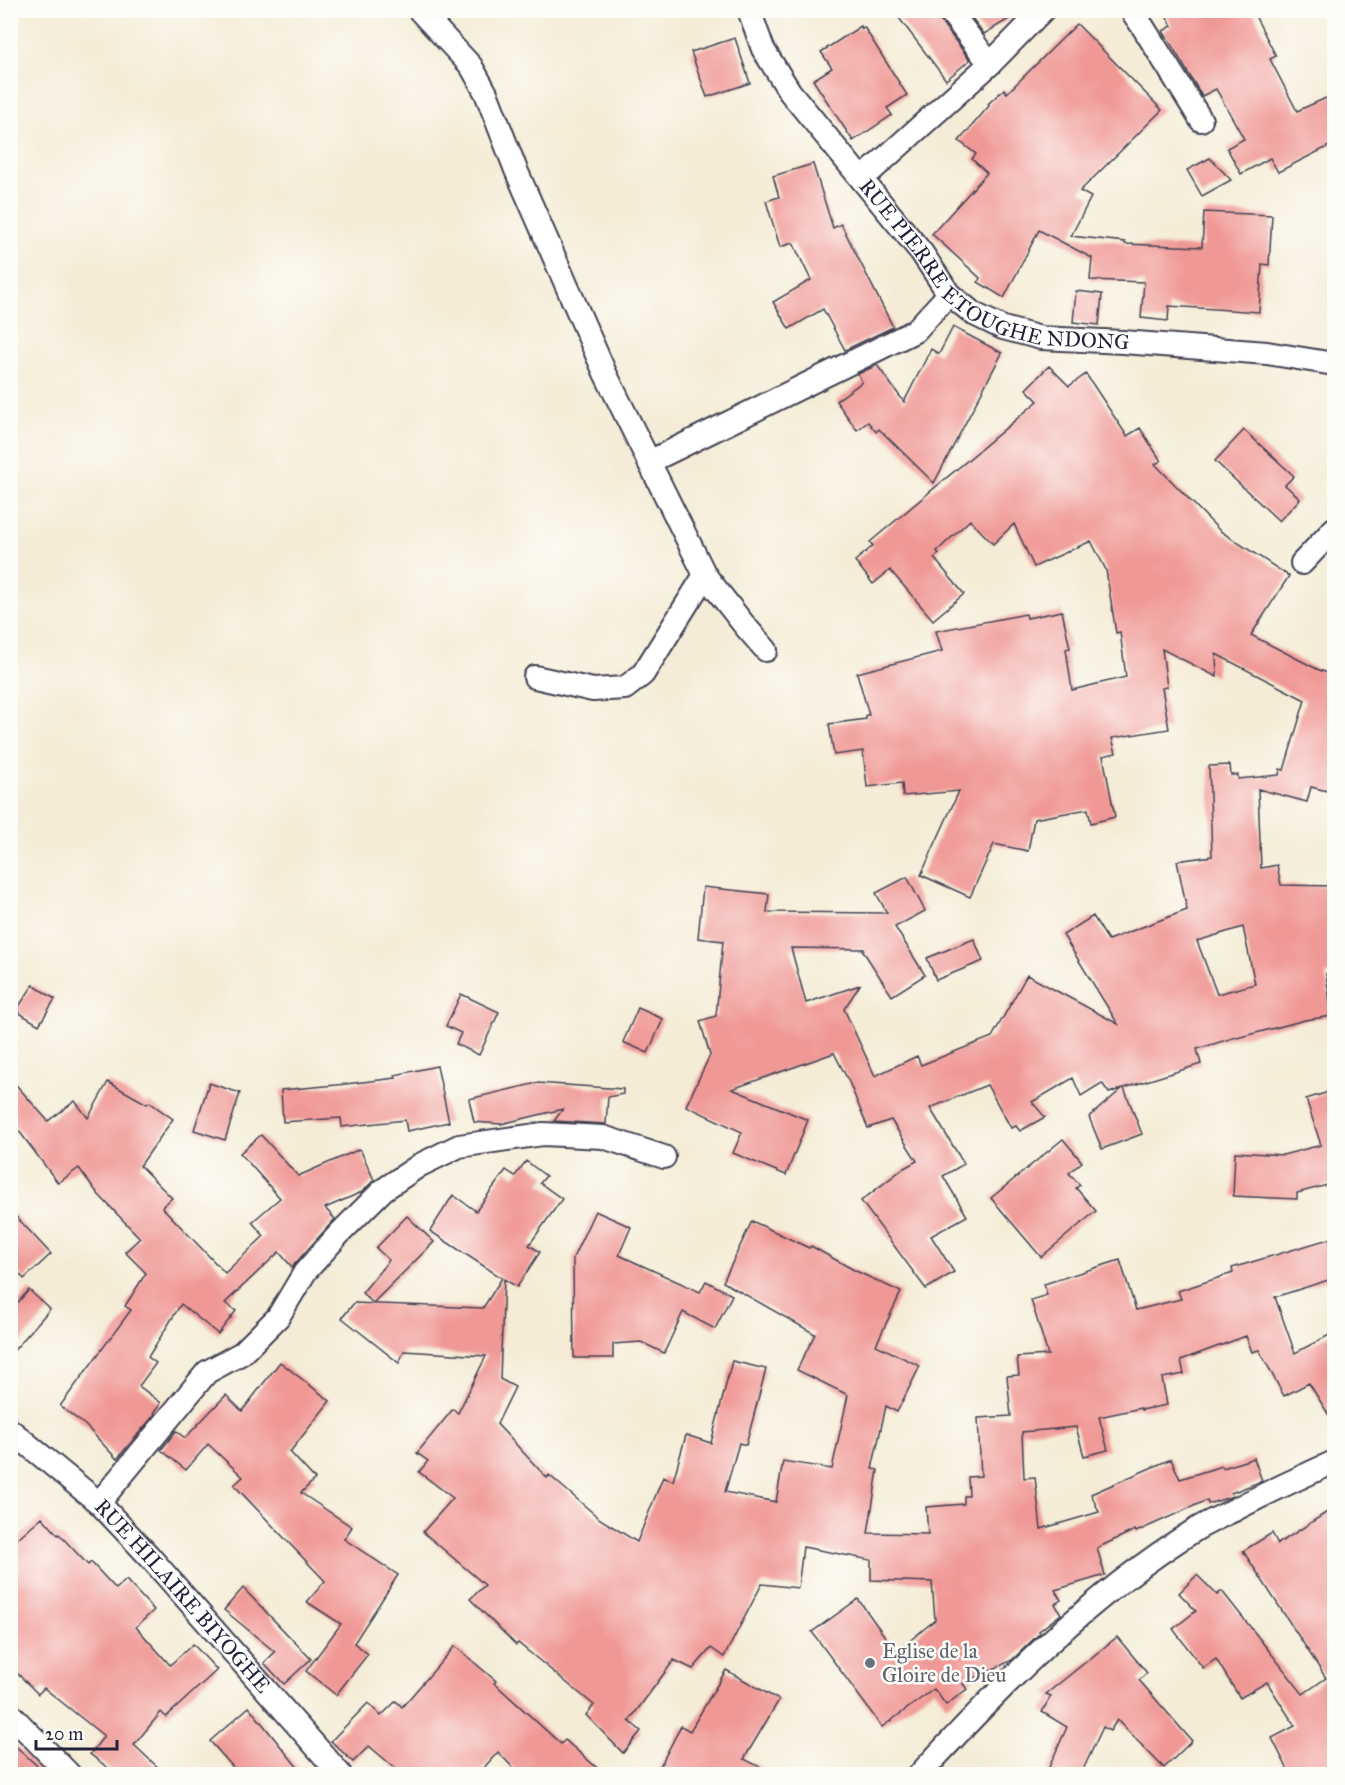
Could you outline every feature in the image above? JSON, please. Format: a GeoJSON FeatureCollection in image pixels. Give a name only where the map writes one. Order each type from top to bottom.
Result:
{"type":"FeatureCollection","features":[{"type":"Feature","properties":{"kind":"street"},"geometry":{"type":"LineString","coordinates":[[419,10],[471,66],[486,93],[516,170],[605,373],[705,575],[766,650]]}},
{"type":"Feature","properties":{"kind":"street","name":"RUE PIERRE ETOUGHE NDONG"},"geometry":{"type":"LineString","coordinates":[[749,10],[764,49],[790,92],[922,253],[950,294],[974,314],[1003,328],[1041,338],[1267,353],[1332,367]]}},
{"type":"Feature","properties":{"kind":"street"},"geometry":{"type":"LineString","coordinates":[[949,10],[990,64]]}},
{"type":"Feature","properties":{"kind":"street"},"geometry":{"type":"LineString","coordinates":[[862,179],[990,64],[1043,10]]}},
{"type":"Feature","properties":{"kind":"street"},"geometry":{"type":"LineString","coordinates":[[1131,10],[1201,120]]}},
{"type":"Feature","properties":{"kind":"street"},"geometry":{"type":"LineString","coordinates":[[649,462],[915,331],[950,294]]}},
{"type":"Feature","properties":{"kind":"street"},"geometry":{"type":"LineString","coordinates":[[1302,563],[1335,529]]}},
{"type":"Feature","properties":{"kind":"street"},"geometry":{"type":"LineString","coordinates":[[535,676],[593,690],[625,688],[642,674],[705,575]]}},
{"type":"Feature","properties":{"kind":"street"},"geometry":{"type":"LineString","coordinates":[[99,1503],[207,1372],[242,1353],[278,1317],[305,1272],[339,1234],[383,1190],[420,1165],[459,1146],[543,1134],[603,1137],[664,1157]]}},
{"type":"Feature","properties":{"kind":"street","name":"RUE HILAIRE BIYOGHE"},"geometry":{"type":"LineString","coordinates":[[10,1430],[99,1503],[149,1556],[340,1774]]}},
{"type":"Feature","properties":{"kind":"street"},"geometry":{"type":"LineString","coordinates":[[920,1774],[965,1725],[1052,1640],[1149,1560],[1197,1528],[1291,1481],[1335,1462]]}},
{"type":"Feature","properties":{"kind":"street"},"geometry":{"type":"LineString","coordinates":[[10,1714],[69,1774]]}},
{"type":"Feature","properties":{"kind":"building"},"geometry":{"type":"Polygon","coordinates":[[[893,10],[936,10],[938,18],[970,60],[946,80],[893,10]]]}},
{"type":"Feature","properties":{"kind":"building"},"geometry":{"type":"Polygon","coordinates":[[[966,10],[1024,10],[984,34],[966,10]]]}},
{"type":"Feature","properties":{"kind":"building"},"geometry":{"type":"Polygon","coordinates":[[[1163,10],[1252,10],[1276,56],[1270,59],[1297,111],[1335,94],[1335,143],[1278,172],[1270,158],[1241,174],[1227,148],[1244,139],[1216,89],[1202,96],[1163,31],[1172,26],[1163,10]]]}},
{"type":"Feature","properties":{"kind":"building"},"geometry":{"type":"Polygon","coordinates":[[[1077,24],[1162,110],[1080,191],[1091,197],[1071,236],[1125,242],[1125,244],[1202,247],[1204,212],[1272,215],[1269,265],[1262,264],[1259,312],[1169,306],[1168,321],[1141,318],[1144,282],[1090,280],[1092,258],[1039,230],[1004,298],[978,282],[980,278],[932,234],[987,173],[972,159],[976,154],[959,141],[989,106],[988,104],[1004,89],[1007,93],[1077,24]]]}},
{"type":"Feature","properties":{"kind":"building"},"geometry":{"type":"Polygon","coordinates":[[[861,26],[862,29],[864,27],[907,95],[887,108],[892,115],[853,141],[813,80],[832,68],[821,52],[861,26]]]}},
{"type":"Feature","properties":{"kind":"building"},"geometry":{"type":"Polygon","coordinates":[[[735,38],[750,83],[707,97],[691,52],[735,38]]]}},
{"type":"Feature","properties":{"kind":"building"},"geometry":{"type":"Polygon","coordinates":[[[1210,158],[1231,180],[1202,196],[1187,170],[1210,158]]]}},
{"type":"Feature","properties":{"kind":"building"},"geometry":{"type":"Polygon","coordinates":[[[813,164],[833,228],[841,224],[893,327],[845,350],[823,309],[789,329],[773,302],[811,280],[793,243],[780,247],[766,201],[779,197],[773,176],[813,164]]]}},
{"type":"Feature","properties":{"kind":"building"},"geometry":{"type":"Polygon","coordinates":[[[1076,291],[1102,294],[1099,325],[1073,322],[1076,291]]]}},
{"type":"Feature","properties":{"kind":"building"},"geometry":{"type":"Polygon","coordinates":[[[953,327],[1002,353],[934,483],[879,429],[876,432],[868,422],[857,430],[836,401],[862,382],[858,374],[877,365],[904,402],[931,349],[939,354],[953,327]]]}},
{"type":"Feature","properties":{"kind":"building"},"geometry":{"type":"Polygon","coordinates":[[[1049,366],[1069,386],[1086,374],[1127,436],[1140,428],[1161,461],[1155,464],[1220,531],[1289,576],[1251,635],[1335,676],[1335,697],[1327,717],[1335,719],[1335,793],[1311,787],[1307,802],[1258,789],[1261,868],[1277,865],[1281,885],[1335,886],[1335,974],[1326,974],[1332,1016],[1305,1020],[1197,1049],[1201,1064],[1124,1088],[1142,1134],[1102,1149],[1089,1117],[1123,1088],[1109,1093],[1102,1083],[1081,1096],[1073,1078],[1032,1102],[1045,1117],[1020,1131],[1016,1126],[1011,1128],[987,1085],[930,1108],[964,1164],[943,1176],[967,1216],[931,1236],[954,1272],[926,1289],[861,1201],[904,1168],[917,1161],[891,1120],[868,1128],[834,1053],[732,1089],[808,1120],[786,1175],[733,1153],[742,1132],[686,1106],[710,1055],[700,1021],[716,1016],[723,941],[698,938],[703,887],[769,894],[767,912],[887,913],[876,893],[907,877],[925,911],[895,927],[925,975],[892,996],[863,951],[864,949],[791,948],[806,1003],[860,985],[844,1009],[875,1076],[917,1056],[921,1065],[992,1037],[1027,975],[1118,1024],[1063,935],[1093,916],[1108,940],[1187,910],[1177,861],[1212,856],[1209,766],[1230,765],[1231,775],[1238,775],[1238,779],[1279,775],[1280,769],[1284,770],[1305,700],[1216,654],[1217,677],[1162,649],[1167,687],[1162,688],[1169,729],[1112,738],[1116,753],[1103,756],[1115,817],[1091,823],[1088,809],[1034,819],[1028,851],[994,844],[970,897],[921,875],[959,791],[903,796],[902,783],[867,787],[863,751],[834,755],[829,724],[866,719],[866,715],[869,715],[857,673],[942,651],[936,631],[1026,614],[1027,618],[1062,611],[1070,648],[1066,649],[1072,690],[1126,677],[1120,632],[1116,633],[1106,570],[1091,541],[1034,567],[1014,524],[993,544],[970,520],[937,551],[939,554],[934,558],[964,594],[933,620],[890,570],[873,584],[855,561],[873,546],[870,542],[1038,401],[1026,389],[1049,366]],[[1243,927],[1197,941],[1217,994],[1255,984],[1243,927]]]}},
{"type":"Feature","properties":{"kind":"building"},"geometry":{"type":"Polygon","coordinates":[[[1244,430],[1294,476],[1285,485],[1300,499],[1279,521],[1215,461],[1244,430]]]}},
{"type":"Feature","properties":{"kind":"building"},"geometry":{"type":"Polygon","coordinates":[[[974,939],[983,961],[936,980],[927,958],[974,939]]]}},
{"type":"Feature","properties":{"kind":"building"},"geometry":{"type":"Polygon","coordinates":[[[33,985],[55,999],[39,1025],[16,1011],[33,985]]]}},
{"type":"Feature","properties":{"kind":"building"},"geometry":{"type":"Polygon","coordinates":[[[461,994],[499,1012],[479,1055],[456,1044],[461,1033],[446,1026],[461,994]]]}},
{"type":"Feature","properties":{"kind":"building"},"geometry":{"type":"Polygon","coordinates":[[[638,1008],[663,1019],[648,1053],[623,1042],[638,1008]]]}},
{"type":"Feature","properties":{"kind":"building"},"geometry":{"type":"Polygon","coordinates":[[[437,1066],[449,1122],[407,1131],[405,1120],[342,1127],[341,1118],[283,1122],[281,1090],[396,1078],[395,1075],[437,1066]]]}},
{"type":"Feature","properties":{"kind":"building"},"geometry":{"type":"Polygon","coordinates":[[[10,1078],[48,1121],[75,1101],[88,1118],[108,1082],[147,1104],[149,1102],[173,1119],[140,1166],[172,1198],[162,1207],[225,1273],[264,1236],[252,1222],[280,1198],[240,1153],[261,1135],[298,1176],[360,1149],[374,1180],[362,1192],[325,1208],[335,1219],[292,1267],[279,1252],[225,1303],[236,1311],[218,1334],[181,1304],[148,1357],[156,1363],[139,1386],[161,1403],[155,1414],[117,1459],[85,1425],[60,1406],[131,1310],[125,1306],[146,1273],[125,1252],[140,1238],[98,1194],[79,1168],[58,1183],[10,1119],[10,1078]]]}},
{"type":"Feature","properties":{"kind":"building"},"geometry":{"type":"Polygon","coordinates":[[[209,1083],[240,1093],[225,1140],[194,1130],[209,1083]]]}},
{"type":"Feature","properties":{"kind":"building"},"geometry":{"type":"Polygon","coordinates":[[[537,1083],[623,1089],[623,1094],[608,1097],[606,1124],[554,1121],[563,1109],[501,1124],[474,1122],[469,1099],[537,1083]]]}},
{"type":"Feature","properties":{"kind":"building"},"geometry":{"type":"Polygon","coordinates":[[[1335,1090],[1335,1183],[1297,1193],[1297,1199],[1233,1196],[1235,1152],[1283,1155],[1321,1145],[1306,1099],[1335,1090]]]}},
{"type":"Feature","properties":{"kind":"building"},"geometry":{"type":"Polygon","coordinates":[[[1063,1139],[1082,1162],[1069,1173],[1080,1185],[1076,1188],[1096,1211],[1041,1257],[991,1198],[1063,1139]]]}},
{"type":"Feature","properties":{"kind":"building"},"geometry":{"type":"Polygon","coordinates":[[[526,1161],[546,1176],[540,1183],[562,1199],[529,1245],[540,1252],[517,1287],[504,1279],[500,1379],[515,1387],[497,1424],[547,1478],[549,1475],[600,1519],[637,1542],[663,1477],[673,1481],[686,1435],[711,1443],[732,1361],[766,1369],[746,1445],[739,1443],[725,1492],[776,1502],[783,1461],[832,1469],[848,1395],[797,1370],[815,1334],[723,1282],[752,1221],[809,1248],[811,1246],[854,1270],[901,1292],[876,1345],[920,1366],[897,1412],[886,1406],[872,1469],[878,1470],[868,1533],[928,1534],[926,1507],[964,1504],[964,1496],[969,1496],[968,1477],[981,1476],[978,1418],[1011,1416],[1007,1376],[1019,1375],[1017,1357],[1048,1355],[1031,1300],[1047,1295],[1044,1284],[1120,1260],[1136,1310],[1181,1299],[1178,1291],[1233,1273],[1232,1268],[1335,1237],[1335,1278],[1275,1297],[1295,1353],[1335,1332],[1335,1425],[1309,1383],[1284,1396],[1259,1350],[1252,1352],[1246,1336],[1181,1360],[1184,1374],[1162,1378],[1167,1405],[1099,1417],[1108,1450],[1084,1456],[1076,1427],[1022,1432],[1024,1478],[1035,1477],[1041,1529],[1099,1512],[1091,1494],[1171,1459],[1180,1479],[1254,1458],[1262,1481],[1231,1493],[1230,1497],[1208,1504],[1207,1500],[1097,1548],[1105,1575],[1055,1590],[1061,1600],[1055,1604],[1061,1614],[1039,1631],[1040,1633],[1012,1660],[963,1684],[967,1689],[946,1705],[934,1689],[882,1727],[812,1632],[858,1599],[896,1652],[935,1620],[932,1582],[871,1580],[871,1560],[803,1547],[798,1588],[762,1584],[724,1657],[711,1648],[693,1669],[674,1660],[629,1721],[641,1731],[623,1753],[586,1715],[594,1705],[518,1643],[516,1645],[470,1599],[485,1585],[423,1532],[453,1498],[419,1472],[428,1461],[417,1453],[453,1409],[458,1413],[486,1356],[404,1351],[399,1363],[342,1318],[354,1303],[483,1308],[502,1278],[430,1231],[453,1195],[476,1211],[506,1170],[515,1176],[526,1161]]]}},
{"type":"Feature","properties":{"kind":"building"},"geometry":{"type":"Polygon","coordinates":[[[10,1210],[51,1254],[24,1279],[10,1264],[10,1210]]]}},
{"type":"Feature","properties":{"kind":"building"},"geometry":{"type":"Polygon","coordinates":[[[595,1211],[631,1227],[619,1255],[700,1292],[706,1281],[732,1295],[715,1329],[683,1312],[664,1353],[641,1342],[613,1344],[613,1358],[574,1358],[573,1258],[595,1211]]]}},
{"type":"Feature","properties":{"kind":"building"},"geometry":{"type":"Polygon","coordinates":[[[407,1216],[434,1242],[373,1303],[362,1293],[389,1260],[376,1248],[407,1216]]]}},
{"type":"Feature","properties":{"kind":"building"},"geometry":{"type":"Polygon","coordinates":[[[29,1290],[50,1309],[10,1355],[10,1311],[29,1290]]]}},
{"type":"Feature","properties":{"kind":"building"},"geometry":{"type":"Polygon","coordinates":[[[280,1362],[330,1401],[290,1452],[315,1479],[301,1493],[352,1527],[344,1539],[398,1575],[354,1643],[368,1654],[336,1695],[306,1671],[341,1624],[307,1602],[325,1581],[234,1485],[243,1477],[208,1444],[186,1470],[161,1450],[176,1431],[185,1438],[226,1395],[242,1411],[280,1362]]]}},
{"type":"Feature","properties":{"kind":"building"},"geometry":{"type":"Polygon","coordinates":[[[1335,1507],[1335,1774],[1290,1774],[1272,1738],[1295,1726],[1267,1682],[1240,1698],[1216,1659],[1203,1668],[1173,1629],[1196,1611],[1179,1593],[1197,1575],[1217,1595],[1222,1591],[1303,1694],[1326,1678],[1243,1551],[1272,1533],[1278,1544],[1335,1507]]]}},
{"type":"Feature","properties":{"kind":"building"},"geometry":{"type":"Polygon","coordinates":[[[42,1517],[88,1565],[91,1562],[116,1589],[126,1580],[154,1610],[136,1627],[170,1665],[193,1644],[217,1670],[166,1717],[161,1712],[134,1745],[165,1774],[116,1774],[90,1754],[104,1736],[44,1688],[38,1694],[10,1666],[10,1545],[42,1517]]]}},
{"type":"Feature","properties":{"kind":"building"},"geometry":{"type":"Polygon","coordinates":[[[243,1588],[311,1659],[284,1684],[264,1663],[275,1652],[224,1610],[243,1588]]]}},
{"type":"Feature","properties":{"kind":"building"},"geometry":{"type":"Polygon","coordinates":[[[1117,1637],[1147,1673],[1139,1680],[1192,1741],[1164,1768],[1117,1720],[1110,1731],[1103,1727],[1081,1774],[1046,1774],[1067,1727],[1042,1712],[1051,1696],[1046,1694],[1117,1637]]]}},
{"type":"Feature","properties":{"kind":"building"},"geometry":{"type":"Polygon","coordinates":[[[455,1646],[496,1681],[494,1683],[561,1744],[565,1740],[604,1774],[519,1774],[498,1752],[478,1774],[402,1774],[369,1746],[353,1762],[331,1741],[368,1703],[381,1716],[396,1701],[402,1707],[455,1646]]]}},
{"type":"Feature","properties":{"kind":"building"},"geometry":{"type":"Polygon","coordinates":[[[726,1670],[779,1700],[744,1759],[774,1774],[656,1774],[681,1726],[690,1731],[726,1670]]]}},
{"type":"Feature","properties":{"kind":"building"},"geometry":{"type":"Polygon","coordinates":[[[249,1707],[303,1774],[239,1774],[210,1741],[249,1707]]]}},
{"type":"Feature","properties":{"kind":"building"},"geometry":{"type":"Polygon","coordinates":[[[10,1741],[46,1774],[10,1774],[10,1741]]]}},
{"type":"Feature","properties":{"kind":"place","name":"Eglise de la Gloire de Dieu"},"geometry":{"type":"Point","coordinates":[870,1663]}}]}
